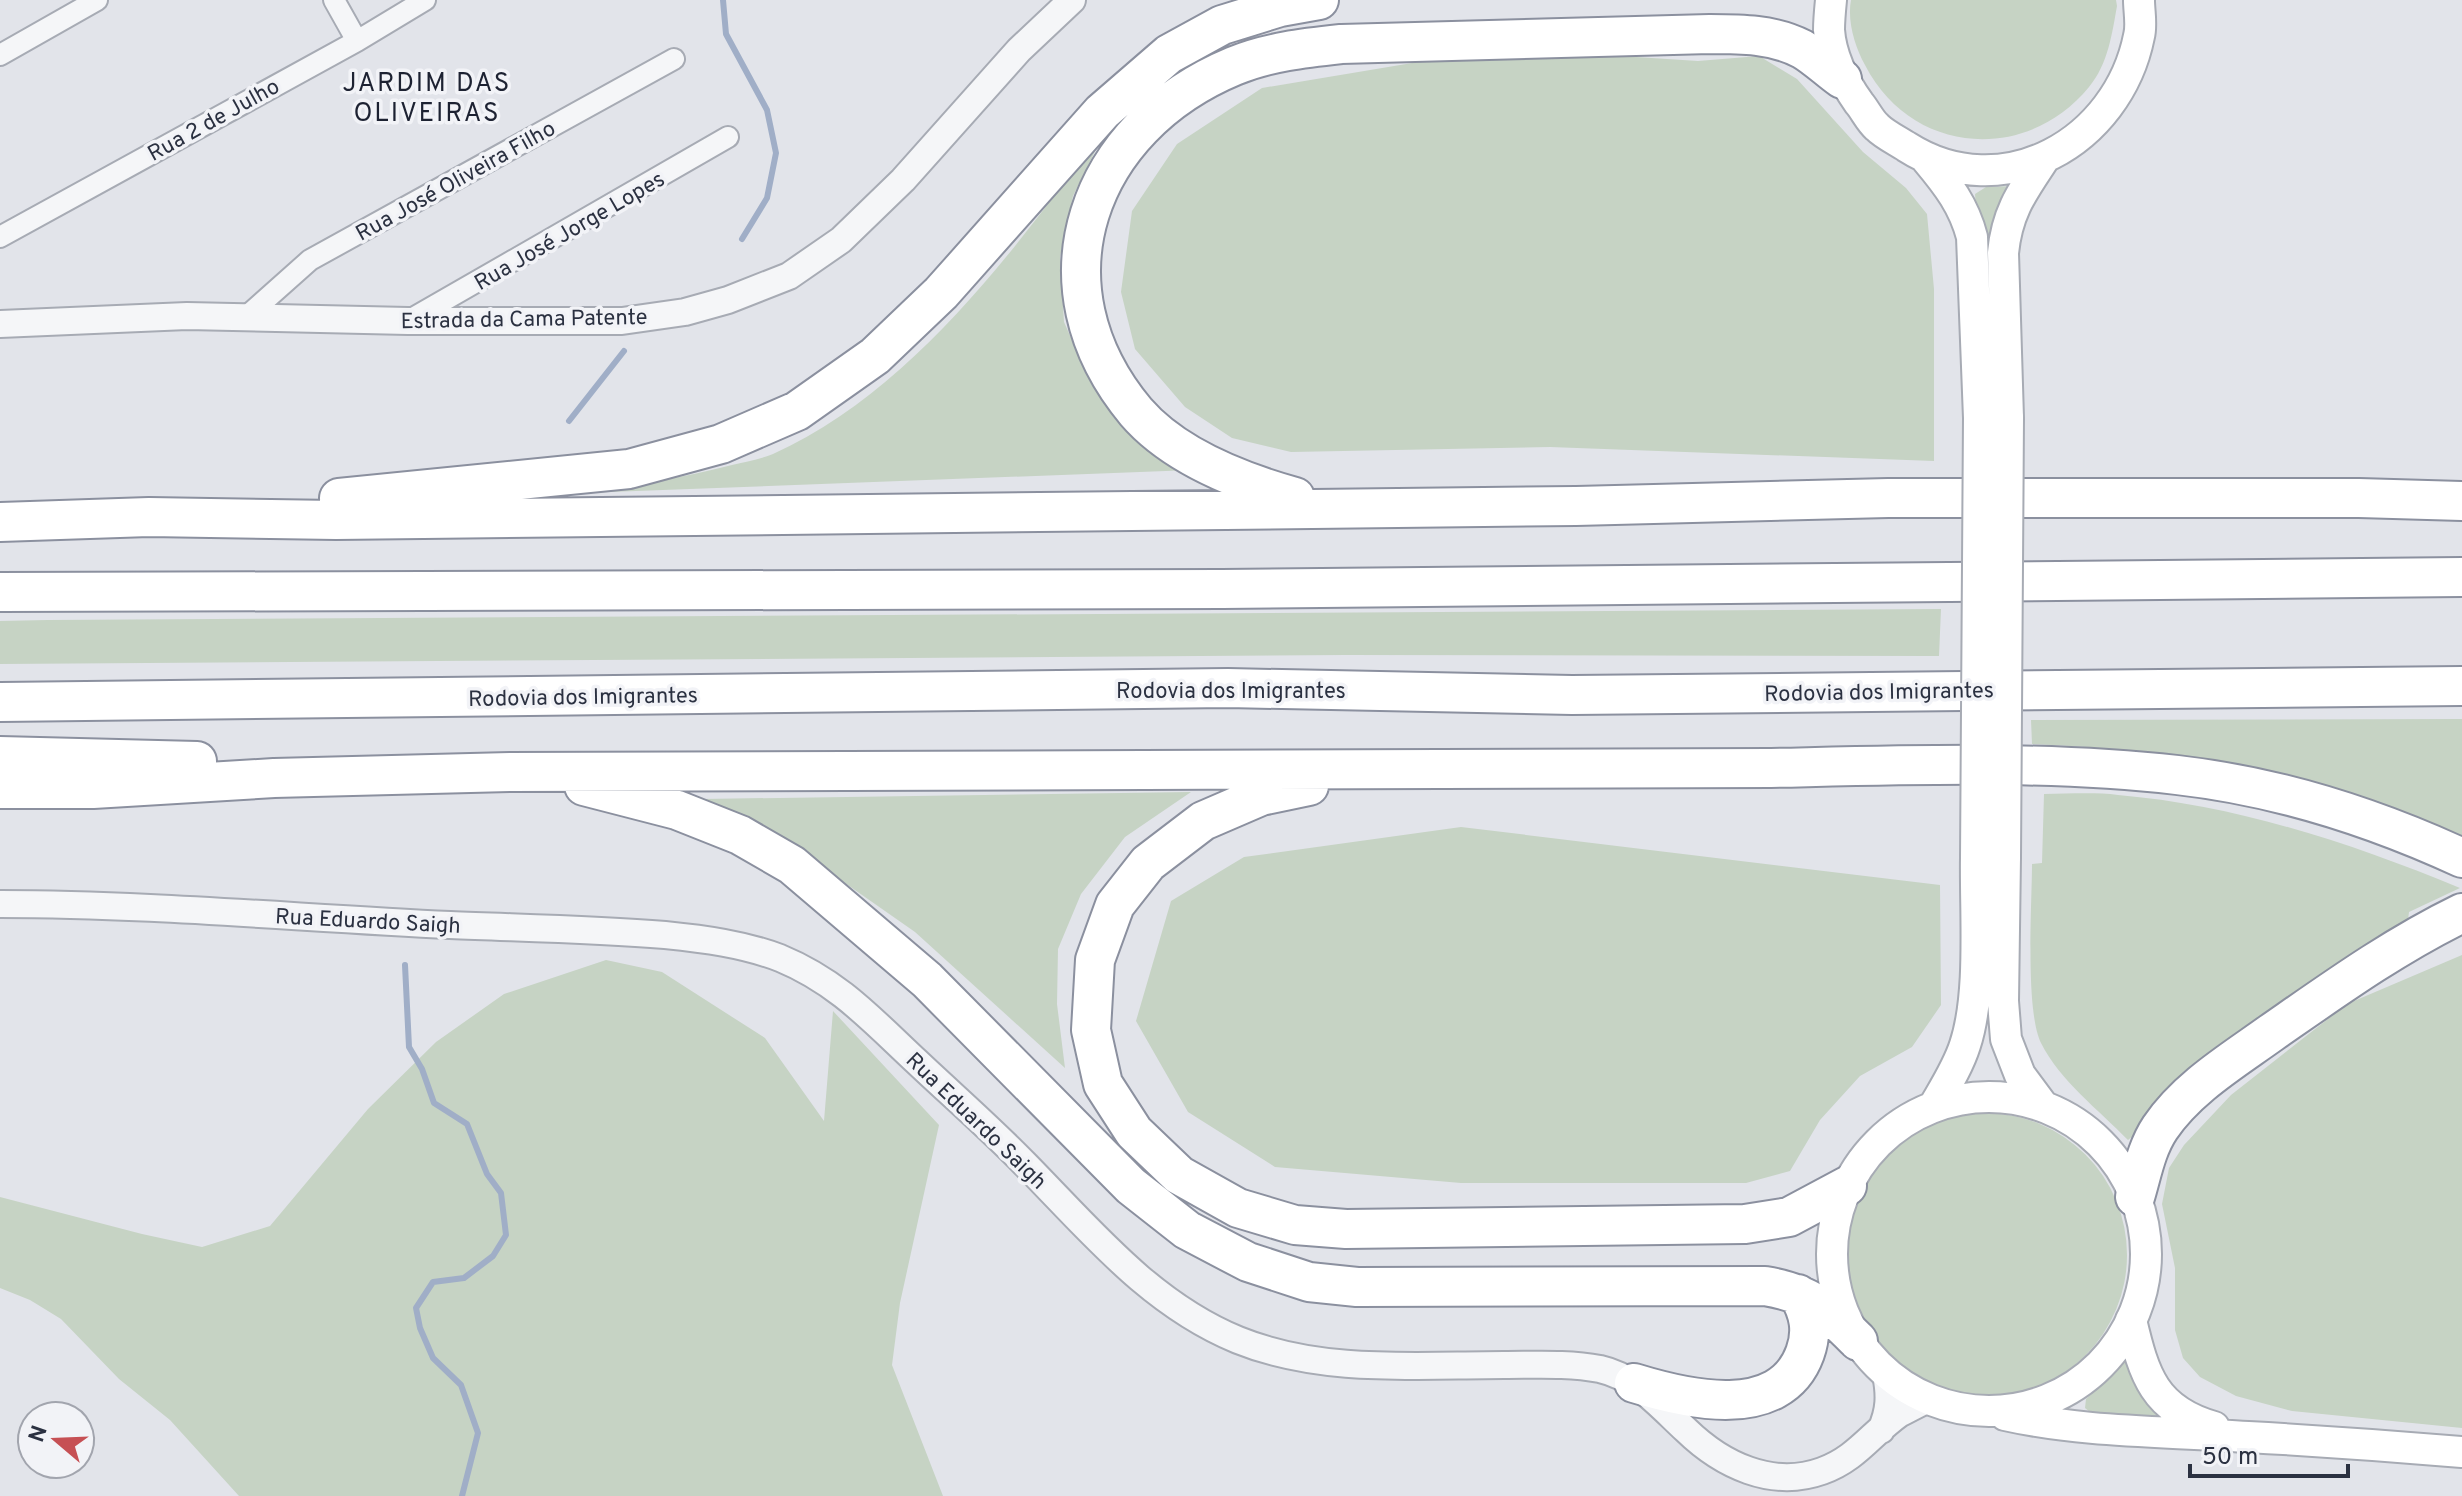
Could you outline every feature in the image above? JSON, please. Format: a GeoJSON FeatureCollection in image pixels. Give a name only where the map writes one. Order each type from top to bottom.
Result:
{"type":"FeatureCollection","features":[{"type":"Feature","properties":{"kind":"highway"},"geometry":{"type":"LineString","coordinates":[[149,517],[629,469],[721,444],[797,411],[875,356],[941,293],[1102,112],[1169,54],[1222,25],[1280,7],[1319,0]]}},
{"type":"Feature","properties":{"kind":"highway"},"geometry":{"type":"LineString","coordinates":[[1337,508],[1255,486],[1215,469],[1172,442],[1138,414],[1105,370],[1084,306],[1080,270],[1085,221],[1104,177],[1135,135],[1176,97],[1234,66],[1286,50],[1341,44],[1747,34],[1775,39],[1803,50],[1842,79]]}},
{"type":"Feature","properties":{"kind":"highway"},"geometry":{"type":"LineString","coordinates":[[2359,498],[2462,490]]}},
{"type":"Feature","properties":{"kind":"highway"},"geometry":{"type":"LineString","coordinates":[[0,522],[149,517],[336,520],[1731,504],[1888,498],[2359,498],[2462,501]]}},
{"type":"Feature","properties":{"kind":"highway"},"geometry":{"type":"LineString","coordinates":[[0,592],[1191,589],[2462,577]]}},
{"type":"Feature","properties":{"kind":"highway","name":"Rodovia dos Imigrantes"},"geometry":{"type":"LineString","coordinates":[[0,702],[1228,688],[1572,695],[2462,686]]}},
{"type":"Feature","properties":{"kind":"highway"},"geometry":{"type":"LineString","coordinates":[[0,756],[255,763],[274,778]]}},
{"type":"Feature","properties":{"kind":"highway"},"geometry":{"type":"LineString","coordinates":[[0,789],[93,789],[274,778],[510,772],[1771,768],[1947,764],[2074,767],[2179,775],[2312,802],[2462,858]]}},
{"type":"Feature","properties":{"kind":"highway"},"geometry":{"type":"LineString","coordinates":[[1390,770],[1261,796],[1203,821],[1148,863],[1115,905],[1095,960],[1091,1030],[1103,1084],[1134,1132],[1179,1175],[1238,1208],[1295,1225],[1346,1229],[1745,1224],[1789,1217],[1847,1186]]}},
{"type":"Feature","properties":{"kind":"highway"},"geometry":{"type":"LineString","coordinates":[[510,772],[607,790],[677,810],[740,835],[792,865],[927,980],[1131,1186],[1187,1230],[1248,1262],[1309,1282],[1357,1287],[1765,1286],[1811,1298],[1858,1341]]}},
{"type":"Feature","properties":{"kind":"highway"},"geometry":{"type":"LineString","coordinates":[[2135,1197],[2147,1153],[2158,1130],[2200,1085],[2355,974],[2422,932],[2462,913]]}},
{"type":"Feature","properties":{"kind":"highway"},"geometry":{"type":"LineString","coordinates":[[1634,1383],[1709,1399],[1751,1397],[1775,1389],[1799,1367],[1807,1347],[1810,1328],[1808,1314],[1798,1294]]}},
{"type":"Feature","properties":{"kind":"main road"},"geometry":{"type":"LineString","coordinates":[[1831,0],[1829,32],[1842,79],[1877,128],[1927,160],[1955,193],[1967,216],[1993,418]]}},
{"type":"Feature","properties":{"kind":"main road"},"geometry":{"type":"LineString","coordinates":[[1927,160],[1956,168],[1986,171],[2016,168],[2044,159],[2090,129],[2123,86],[2140,34],[2139,0]]}},
{"type":"Feature","properties":{"kind":"main road"},"geometry":{"type":"LineString","coordinates":[[2043,1106],[2020,1075],[2006,1039],[1990,858],[1993,418],[2003,253],[2005,230],[2012,209],[2044,159]]}},
{"type":"Feature","properties":{"kind":"main road"},"geometry":{"type":"LineString","coordinates":[[1934,1106],[1957,1064],[1969,1030],[1990,858]]}},
{"type":"Feature","properties":{"kind":"main road"},"geometry":{"type":"LineString","coordinates":[[1991,1412],[2033,1405],[2066,1391],[2109,1354],[2131,1320],[2142,1286],[2146,1253],[2144,1229],[2135,1197],[2120,1167],[2099,1142],[2073,1121],[2043,1106],[1989,1096],[1934,1106],[1905,1121],[1864,1158],[1847,1186],[1835,1225],[1832,1265],[1840,1305],[1858,1341],[1886,1374],[1928,1399],[1963,1410],[2040,1422],[2103,1430],[2462,1452]]}},
{"type":"Feature","properties":{"kind":"main road"},"geometry":{"type":"LineString","coordinates":[[2131,1320],[2142,1365],[2158,1395],[2182,1415],[2248,1437]]}},
{"type":"Feature","properties":{"kind":"street"},"geometry":{"type":"LineString","coordinates":[[0,55],[97,0]]}},
{"type":"Feature","properties":{"kind":"street"},"geometry":{"type":"LineString","coordinates":[[334,0],[357,41]]}},
{"type":"Feature","properties":{"kind":"street","name":"Rua 2 de Julho"},"geometry":{"type":"LineString","coordinates":[[0,237],[357,41],[425,0]]}},
{"type":"Feature","properties":{"kind":"street","name":"Estrada da Cama Patente"},"geometry":{"type":"LineString","coordinates":[[0,324],[187,316],[408,321],[622,321],[685,312],[728,300],[789,276],[841,240],[903,180],[1019,50],[1072,0]]}},
{"type":"Feature","properties":{"kind":"street","name":"Rua José Oliveira Filho"},"geometry":{"type":"LineString","coordinates":[[246,317],[310,260],[674,59]]}},
{"type":"Feature","properties":{"kind":"street","name":"Rua José Jorge Lopes"},"geometry":{"type":"LineString","coordinates":[[408,321],[728,137]]}},
{"type":"Feature","properties":{"kind":"street","name":"Rua Eduardo Saigh"},"geometry":{"type":"LineString","coordinates":[[0,904],[202,910],[445,925],[605,930],[740,946],[803,969],[846,995],[991,1131],[1132,1272],[1184,1312],[1224,1334],[1260,1348],[1320,1362],[1571,1366],[1611,1372],[1634,1383],[1709,1451],[1743,1469],[1793,1478],[1823,1471],[1850,1457],[1899,1414],[1928,1399]]}},
{"type":"Feature","properties":{"kind":"street"},"geometry":{"type":"LineString","coordinates":[[1881,1430],[1890,1401],[1886,1374]]}},
{"type":"Feature","properties":{"kind":"green space"},"geometry":{"type":"Polygon","coordinates":[[[1851,0],[2116,0],[2117,6],[2101,69],[2089,87],[2063,112],[2034,129],[2003,138],[1971,139],[1939,132],[1911,117],[1885,95],[1858,50],[1851,25],[1851,0]]]}},
{"type":"Feature","properties":{"kind":"green space"},"geometry":{"type":"Polygon","coordinates":[[[1559,52],[1698,61],[1759,56],[1797,79],[1863,152],[1906,188],[1927,214],[1934,289],[1934,461],[1550,447],[1291,452],[1232,438],[1185,407],[1135,349],[1121,292],[1132,211],[1177,144],[1262,88],[1430,60],[1559,52]]]}},
{"type":"Feature","properties":{"kind":"green space"},"geometry":{"type":"Polygon","coordinates":[[[1104,133],[1073,196],[1060,257],[1064,322],[1087,374],[1121,418],[1192,470],[582,493],[758,459],[822,428],[868,396],[952,319],[1027,232],[1104,133]]]}},
{"type":"Feature","properties":{"kind":"green space"},"geometry":{"type":"Polygon","coordinates":[[[2014,186],[1993,244],[1988,244],[1975,194],[1986,187],[2014,186]]]}},
{"type":"Feature","properties":{"kind":"green space"},"geometry":{"type":"Polygon","coordinates":[[[1941,609],[1939,656],[1345,655],[0,664],[0,621],[1941,609]]]}},
{"type":"Feature","properties":{"kind":"green space"},"geometry":{"type":"Polygon","coordinates":[[[2462,719],[2462,836],[2356,795],[2251,768],[2144,752],[2032,744],[2031,720],[2462,719]]]}},
{"type":"Feature","properties":{"kind":"green space"},"geometry":{"type":"Polygon","coordinates":[[[1191,792],[1125,837],[1081,894],[1058,949],[1057,1004],[1065,1068],[915,932],[782,839],[702,799],[1191,792]]]}},
{"type":"Feature","properties":{"kind":"green space"},"geometry":{"type":"Polygon","coordinates":[[[2044,794],[2118,795],[2206,807],[2335,841],[2460,888],[2409,912],[2408,920],[2195,1063],[2128,1140],[2059,1070],[2041,1043],[2036,1028],[2031,983],[2032,864],[2042,863],[2044,794]]]}},
{"type":"Feature","properties":{"kind":"green space"},"geometry":{"type":"Polygon","coordinates":[[[1461,827],[1940,885],[1941,1005],[1912,1047],[1860,1076],[1820,1120],[1790,1171],[1746,1183],[1461,1183],[1275,1167],[1188,1112],[1136,1021],[1171,901],[1244,857],[1461,827]]]}},
{"type":"Feature","properties":{"kind":"green space"},"geometry":{"type":"Polygon","coordinates":[[[2462,955],[2462,1428],[2292,1411],[2236,1396],[2200,1377],[2183,1358],[2175,1330],[2175,1268],[2162,1204],[2169,1168],[2184,1145],[2231,1095],[2347,1004],[2462,955]]]}},
{"type":"Feature","properties":{"kind":"green space"},"geometry":{"type":"Polygon","coordinates":[[[606,960],[662,972],[765,1038],[824,1121],[833,1011],[939,1125],[900,1303],[892,1365],[943,1496],[239,1496],[170,1420],[119,1379],[61,1319],[30,1300],[0,1288],[0,1197],[202,1247],[270,1226],[368,1109],[436,1042],[504,994],[606,960]]]}},
{"type":"Feature","properties":{"kind":"green space"},"geometry":{"type":"Polygon","coordinates":[[[1985,1113],[2013,1116],[2039,1124],[2064,1137],[2085,1155],[2103,1176],[2116,1201],[2124,1227],[2127,1255],[2124,1283],[2116,1309],[2103,1334],[2085,1355],[2064,1373],[2039,1386],[2013,1394],[1985,1397],[1957,1394],[1931,1386],[1906,1373],[1885,1355],[1867,1334],[1854,1309],[1846,1283],[1843,1255],[1846,1227],[1854,1201],[1867,1176],[1885,1155],[1906,1137],[1931,1124],[1957,1116],[1985,1113]]]}},
{"type":"Feature","properties":{"kind":"green space"},"geometry":{"type":"Polygon","coordinates":[[[2129,1352],[2174,1420],[2095,1416],[2085,1408],[2086,1399],[2116,1371],[2129,1352]]]}},
{"type":"Feature","properties":{"kind":"waterway"},"geometry":{"type":"LineString","coordinates":[[723,0],[726,34],[767,110],[776,153],[767,198],[742,239]]}},
{"type":"Feature","properties":{"kind":"waterway"},"geometry":{"type":"LineString","coordinates":[[569,421],[624,351]]}},
{"type":"Feature","properties":{"kind":"waterway"},"geometry":{"type":"LineString","coordinates":[[405,965],[409,1047],[422,1069],[434,1103],[467,1124],[487,1174],[501,1193],[506,1235],[493,1256],[464,1278],[433,1282],[416,1308],[420,1328],[433,1358],[461,1385],[478,1433],[462,1496]]}},
{"type":"Feature","properties":{"kind":"district","name":"JARDIM DAS OLIVEIRAS"},"geometry":{"type":"Point","coordinates":[427,97]}}]}
